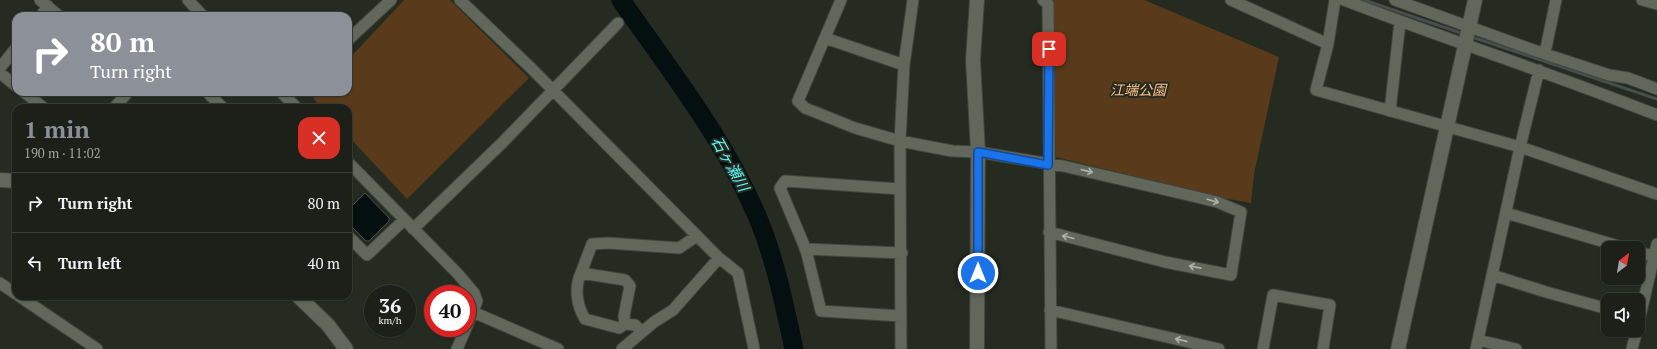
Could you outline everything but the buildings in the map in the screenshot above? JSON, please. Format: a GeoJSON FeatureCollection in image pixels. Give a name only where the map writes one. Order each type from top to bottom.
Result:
{"type":"FeatureCollection","features":[{"type":"Feature","properties":{"kind":"street"},"geometry":{"type":"LineString","coordinates":[[188,0],[198,12]]}},
{"type":"Feature","properties":{"kind":"street"},"geometry":{"type":"LineString","coordinates":[[352,36],[391,0]]}},
{"type":"Feature","properties":{"kind":"street"},"geometry":{"type":"LineString","coordinates":[[460,0],[719,258],[738,273],[754,349]]}},
{"type":"Feature","properties":{"kind":"street"},"geometry":{"type":"LineString","coordinates":[[841,0],[798,101],[805,108],[855,128],[900,141],[952,151],[978,152],[1048,165],[1063,166],[1188,194],[1217,202],[1241,212],[1231,275],[1165,262],[1049,232]]}},
{"type":"Feature","properties":{"kind":"street"},"geometry":{"type":"LineString","coordinates":[[901,349],[902,253],[900,141],[904,64],[913,0]]}},
{"type":"Feature","properties":{"kind":"street"},"geometry":{"type":"LineString","coordinates":[[977,0],[973,60],[978,152],[977,349]]}},
{"type":"Feature","properties":{"kind":"street"},"geometry":{"type":"LineString","coordinates":[[1043,0],[1048,4],[1050,64],[1048,165],[1051,349]]}},
{"type":"Feature","properties":{"kind":"street"},"geometry":{"type":"LineString","coordinates":[[1231,0],[1328,44]]}},
{"type":"Feature","properties":{"kind":"street"},"geometry":{"type":"LineString","coordinates":[[1336,0],[1328,44],[1316,90],[1447,128],[1520,147],[1657,194]]}},
{"type":"Feature","properties":{"kind":"street"},"geometry":{"type":"LineString","coordinates":[[1344,0],[1400,22],[1540,70],[1657,115]]}},
{"type":"Feature","properties":{"kind":"street"},"geometry":{"type":"LineString","coordinates":[[1398,0],[1469,27],[1608,75],[1628,78],[1657,89]]}},
{"type":"Feature","properties":{"kind":"street"},"geometry":{"type":"LineString","coordinates":[[1398,349],[1475,0]]}},
{"type":"Feature","properties":{"kind":"street"},"geometry":{"type":"LineString","coordinates":[[1545,53],[1556,0]]}},
{"type":"Feature","properties":{"kind":"street"},"geometry":{"type":"LineString","coordinates":[[1642,0],[1657,4]]}},
{"type":"Feature","properties":{"kind":"street"},"geometry":{"type":"LineString","coordinates":[[44,3],[54,12]]}},
{"type":"Feature","properties":{"kind":"street"},"geometry":{"type":"LineString","coordinates":[[1390,111],[1400,22]]}},
{"type":"Feature","properties":{"kind":"street"},"geometry":{"type":"LineString","coordinates":[[413,230],[502,143],[618,23]]}},
{"type":"Feature","properties":{"kind":"street"},"geometry":{"type":"LineString","coordinates":[[825,38],[904,64]]}},
{"type":"Feature","properties":{"kind":"street"},"geometry":{"type":"LineString","coordinates":[[0,68],[12,53]]}},
{"type":"Feature","properties":{"kind":"street"},"geometry":{"type":"LineString","coordinates":[[1516,349],[1477,344],[1520,147],[1540,70]]}},
{"type":"Feature","properties":{"kind":"street"},"geometry":{"type":"LineString","coordinates":[[0,73],[12,83]]}},
{"type":"Feature","properties":{"kind":"street"},"geometry":{"type":"LineString","coordinates":[[29,96],[39,104]]}},
{"type":"Feature","properties":{"kind":"street"},"geometry":{"type":"LineString","coordinates":[[118,104],[124,96]]}},
{"type":"Feature","properties":{"kind":"street"},"geometry":{"type":"LineString","coordinates":[[211,96],[219,104]]}},
{"type":"Feature","properties":{"kind":"street"},"geometry":{"type":"LineString","coordinates":[[352,166],[467,285]]}},
{"type":"Feature","properties":{"kind":"street"},"geometry":{"type":"LineString","coordinates":[[0,180],[12,181]]}},
{"type":"Feature","properties":{"kind":"street"},"geometry":{"type":"LineString","coordinates":[[900,189],[784,181],[780,188],[805,249],[821,311],[901,316]]}},
{"type":"Feature","properties":{"kind":"street"},"geometry":{"type":"LineString","coordinates":[[1506,213],[1601,241]]}},
{"type":"Feature","properties":{"kind":"street"},"geometry":{"type":"LineString","coordinates":[[352,240],[367,255],[404,220]]}},
{"type":"Feature","properties":{"kind":"street"},"geometry":{"type":"LineString","coordinates":[[642,332],[635,325],[625,324],[619,328],[585,320],[579,309],[577,286],[592,244],[653,245],[680,248],[698,236]]}},
{"type":"Feature","properties":{"kind":"street"},"geometry":{"type":"LineString","coordinates":[[1645,294],[1657,244]]}},
{"type":"Feature","properties":{"kind":"street"},"geometry":{"type":"LineString","coordinates":[[805,249],[902,253]]}},
{"type":"Feature","properties":{"kind":"street"},"geometry":{"type":"LineString","coordinates":[[1645,254],[1654,256]]}},
{"type":"Feature","properties":{"kind":"street"},"geometry":{"type":"LineString","coordinates":[[622,349],[642,332],[673,310],[719,258]]}},
{"type":"Feature","properties":{"kind":"street"},"geometry":{"type":"LineString","coordinates":[[581,273],[625,280],[630,286],[624,316],[625,324]]}},
{"type":"Feature","properties":{"kind":"street"},"geometry":{"type":"LineString","coordinates":[[1492,275],[1546,292],[1601,306]]}},
{"type":"Feature","properties":{"kind":"street"},"geometry":{"type":"LineString","coordinates":[[0,283],[12,291]]}},
{"type":"Feature","properties":{"kind":"street"},"geometry":{"type":"LineString","coordinates":[[1263,349],[1273,295],[1330,305],[1323,349]]}},
{"type":"Feature","properties":{"kind":"street"},"geometry":{"type":"LineString","coordinates":[[26,300],[97,349]]}},
{"type":"Feature","properties":{"kind":"street"},"geometry":{"type":"LineString","coordinates":[[302,300],[328,325],[346,349]]}},
{"type":"Feature","properties":{"kind":"street"},"geometry":{"type":"LineString","coordinates":[[1050,310],[1219,349]]}},
{"type":"Feature","properties":{"kind":"street"},"geometry":{"type":"LineString","coordinates":[[476,313],[558,349]]}},
{"type":"Feature","properties":{"kind":"street"},"geometry":{"type":"LineString","coordinates":[[457,349],[462,337]]}},
{"type":"Feature","properties":{"kind":"street"},"geometry":{"type":"LineString","coordinates":[[1632,349],[1635,337]]}},
{"type":"Feature","properties":{"kind":"green space"},"geometry":{"type":"Polygon","coordinates":[[[404,0],[450,0],[529,78],[407,199],[352,140],[352,104],[318,104],[313,98],[315,96],[352,96],[352,56],[404,0]]]}},
{"type":"Feature","properties":{"kind":"green space","name":"江端公園"},"geometry":{"type":"Polygon","coordinates":[[[1053,0],[1144,0],[1279,57],[1254,174],[1251,203],[1218,197],[1056,157],[1053,84],[1053,0]]]}},
{"type":"Feature","properties":{"kind":"shaded area"},"geometry":{"type":"Polygon","coordinates":[[[365,193],[389,218],[389,221],[369,241],[366,241],[352,227],[352,206],[365,193]]]}},
{"type":"Feature","properties":{"kind":"waterway","name":"石ヶ瀬川"},"geometry":{"type":"LineString","coordinates":[[621,0],[697,108],[715,136],[747,193],[766,238],[771,254],[780,286],[794,349]]}},
{"type":"Feature","properties":{"kind":"waterway"},"geometry":{"type":"LineString","coordinates":[[1364,0],[1464,34]]}},
{"type":"Feature","properties":{"kind":"waterway"},"geometry":{"type":"LineString","coordinates":[[1472,37],[1657,99]]}},
{"type":"Feature","properties":{"kind":"route"},"geometry":{"type":"LineString","coordinates":[[978,273],[978,152],[1048,165],[1049,49]]}}]}
